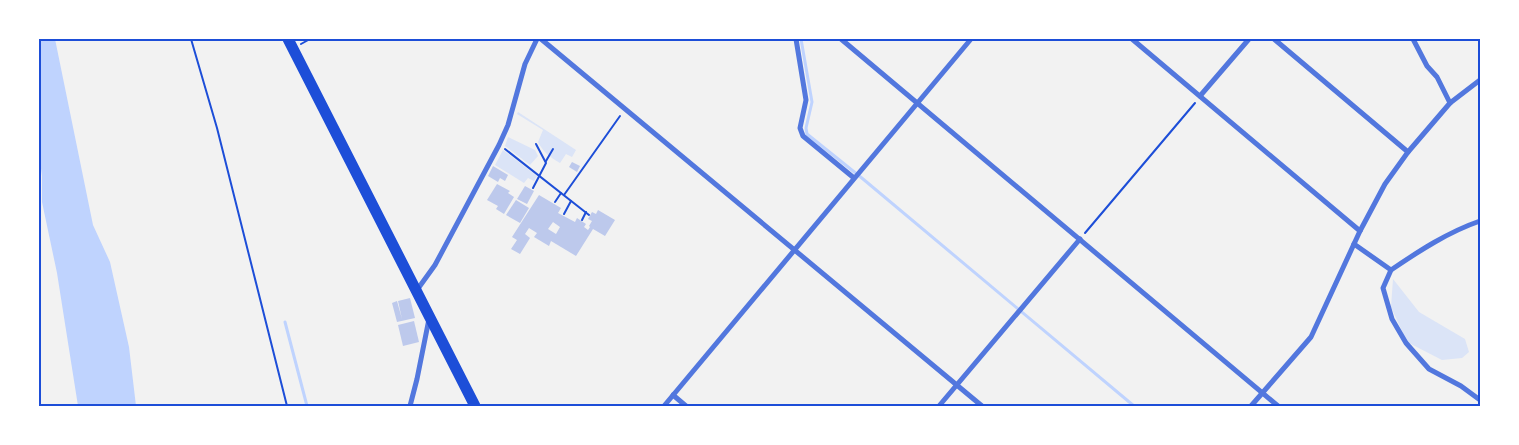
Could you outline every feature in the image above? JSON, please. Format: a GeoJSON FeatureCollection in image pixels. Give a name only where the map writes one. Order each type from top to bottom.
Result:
{"type":"FeatureCollection","features":[{"type":"Feature","properties":{"kind":"highway"},"geometry":{"type":"LineString","coordinates":[[288,39],[475,406]]}},
{"type":"Feature","properties":{"kind":"street"},"geometry":{"type":"LineString","coordinates":[[416,292],[435,265],[499,144],[508,125],[525,64],[539,39],[982,406]]}},
{"type":"Feature","properties":{"kind":"street"},"geometry":{"type":"LineString","coordinates":[[796,39],[806,100],[800,128],[803,136],[854,178]]}},
{"type":"Feature","properties":{"kind":"street"},"geometry":{"type":"LineString","coordinates":[[841,39],[1278,406]]}},
{"type":"Feature","properties":{"kind":"street"},"geometry":{"type":"LineString","coordinates":[[664,406],[916,102],[971,39]]}},
{"type":"Feature","properties":{"kind":"street"},"geometry":{"type":"LineString","coordinates":[[1132,39],[1360,231]]}},
{"type":"Feature","properties":{"kind":"street"},"geometry":{"type":"LineString","coordinates":[[1200,96],[1249,39]]}},
{"type":"Feature","properties":{"kind":"street"},"geometry":{"type":"LineString","coordinates":[[1274,39],[1408,152]]}},
{"type":"Feature","properties":{"kind":"street"},"geometry":{"type":"LineString","coordinates":[[1413,39],[1427,66],[1437,77],[1450,103]]}},
{"type":"Feature","properties":{"kind":"street"},"geometry":{"type":"LineString","coordinates":[[1251,406],[1311,337],[1360,231],[1385,184],[1408,152],[1450,103],[1480,80]]}},
{"type":"Feature","properties":{"kind":"street"},"geometry":{"type":"LineString","coordinates":[[1480,221],[1449,234],[1391,270],[1383,288],[1392,319],[1406,344],[1430,369],[1461,386],[1480,400]]}},
{"type":"Feature","properties":{"kind":"street"},"geometry":{"type":"LineString","coordinates":[[939,406],[1080,239]]}},
{"type":"Feature","properties":{"kind":"street"},"geometry":{"type":"LineString","coordinates":[[1354,244],[1391,270]]}},
{"type":"Feature","properties":{"kind":"street"},"geometry":{"type":"LineString","coordinates":[[410,406],[429,317]]}},
{"type":"Feature","properties":{"kind":"street"},"geometry":{"type":"LineString","coordinates":[[673,395],[686,406]]}},
{"type":"Feature","properties":{"kind":"path"},"geometry":{"type":"LineString","coordinates":[[191,39],[218,128],[287,406]]}},
{"type":"Feature","properties":{"kind":"path"},"geometry":{"type":"LineString","coordinates":[[1080,239],[1200,96]]}},
{"type":"Feature","properties":{"kind":"path"},"geometry":{"type":"LineString","coordinates":[[564,195],[625,109]]}},
{"type":"Feature","properties":{"kind":"path"},"geometry":{"type":"LineString","coordinates":[[536,144],[546,161]]}},
{"type":"Feature","properties":{"kind":"path"},"geometry":{"type":"LineString","coordinates":[[503,147],[588,214],[582,220]]}},
{"type":"Feature","properties":{"kind":"path"},"geometry":{"type":"LineString","coordinates":[[533,188],[553,150]]}},
{"type":"Feature","properties":{"kind":"path"},"geometry":{"type":"LineString","coordinates":[[555,202],[561,193]]}},
{"type":"Feature","properties":{"kind":"path"},"geometry":{"type":"LineString","coordinates":[[564,214],[571,201]]}},
{"type":"Feature","properties":{"kind":"shaded area"},"geometry":{"type":"Polygon","coordinates":[[[518,112],[576,150],[572,157],[566,154],[560,163],[550,157],[538,142],[543,130],[517,114],[518,112]]]}},
{"type":"Feature","properties":{"kind":"shaded area"},"geometry":{"type":"Polygon","coordinates":[[[508,137],[535,150],[538,156],[530,165],[505,146],[508,137]]]}},
{"type":"Feature","properties":{"kind":"shaded area"},"geometry":{"type":"Polygon","coordinates":[[[503,150],[537,176],[534,181],[528,178],[524,183],[495,165],[503,150]]]}},
{"type":"Feature","properties":{"kind":"shaded area"},"geometry":{"type":"Polygon","coordinates":[[[1393,279],[1419,312],[1465,339],[1469,352],[1462,358],[1442,360],[1407,342],[1391,307],[1393,279]]]}},
{"type":"Feature","properties":{"kind":"water"},"geometry":{"type":"Polygon","coordinates":[[[39,39],[55,39],[93,225],[110,262],[129,347],[136,406],[78,406],[57,273],[42,202],[42,176],[39,153],[39,39]]]}},
{"type":"Feature","properties":{"kind":"building"},"geometry":{"type":"Polygon","coordinates":[[[572,162],[580,166],[577,172],[569,167],[572,162]]]}},
{"type":"Feature","properties":{"kind":"building"},"geometry":{"type":"Polygon","coordinates":[[[493,166],[508,175],[505,181],[500,178],[498,182],[488,176],[493,166]]]}},
{"type":"Feature","properties":{"kind":"building"},"geometry":{"type":"Polygon","coordinates":[[[497,184],[510,191],[508,193],[514,197],[504,214],[496,209],[498,206],[487,200],[497,184]]]}},
{"type":"Feature","properties":{"kind":"building"},"geometry":{"type":"Polygon","coordinates":[[[525,186],[534,191],[527,204],[517,199],[525,186]]]}},
{"type":"Feature","properties":{"kind":"building"},"geometry":{"type":"Polygon","coordinates":[[[539,195],[561,208],[558,213],[575,222],[577,218],[586,224],[584,227],[588,230],[592,221],[588,219],[592,212],[596,214],[598,210],[615,220],[605,236],[593,229],[576,256],[551,241],[549,246],[534,237],[537,233],[529,228],[525,234],[530,238],[520,254],[511,249],[517,240],[512,237],[539,195]],[[553,222],[548,229],[556,234],[560,227],[553,222]]]}},
{"type":"Feature","properties":{"kind":"building"},"geometry":{"type":"Polygon","coordinates":[[[516,200],[529,208],[520,223],[506,215],[516,200]]]}},
{"type":"Feature","properties":{"kind":"building"},"geometry":{"type":"Polygon","coordinates":[[[410,298],[415,318],[397,322],[392,303],[397,301],[402,319],[398,301],[410,298]]]}},
{"type":"Feature","properties":{"kind":"building"},"geometry":{"type":"Polygon","coordinates":[[[414,321],[419,342],[403,346],[398,325],[414,321]]]}},
{"type":"Feature","properties":{"kind":"waterway"},"geometry":{"type":"LineString","coordinates":[[801,39],[812,102],[806,128],[807,134],[1134,406]]}},
{"type":"Feature","properties":{"kind":"waterway"},"geometry":{"type":"LineString","coordinates":[[285,322],[307,406]]}}]}
